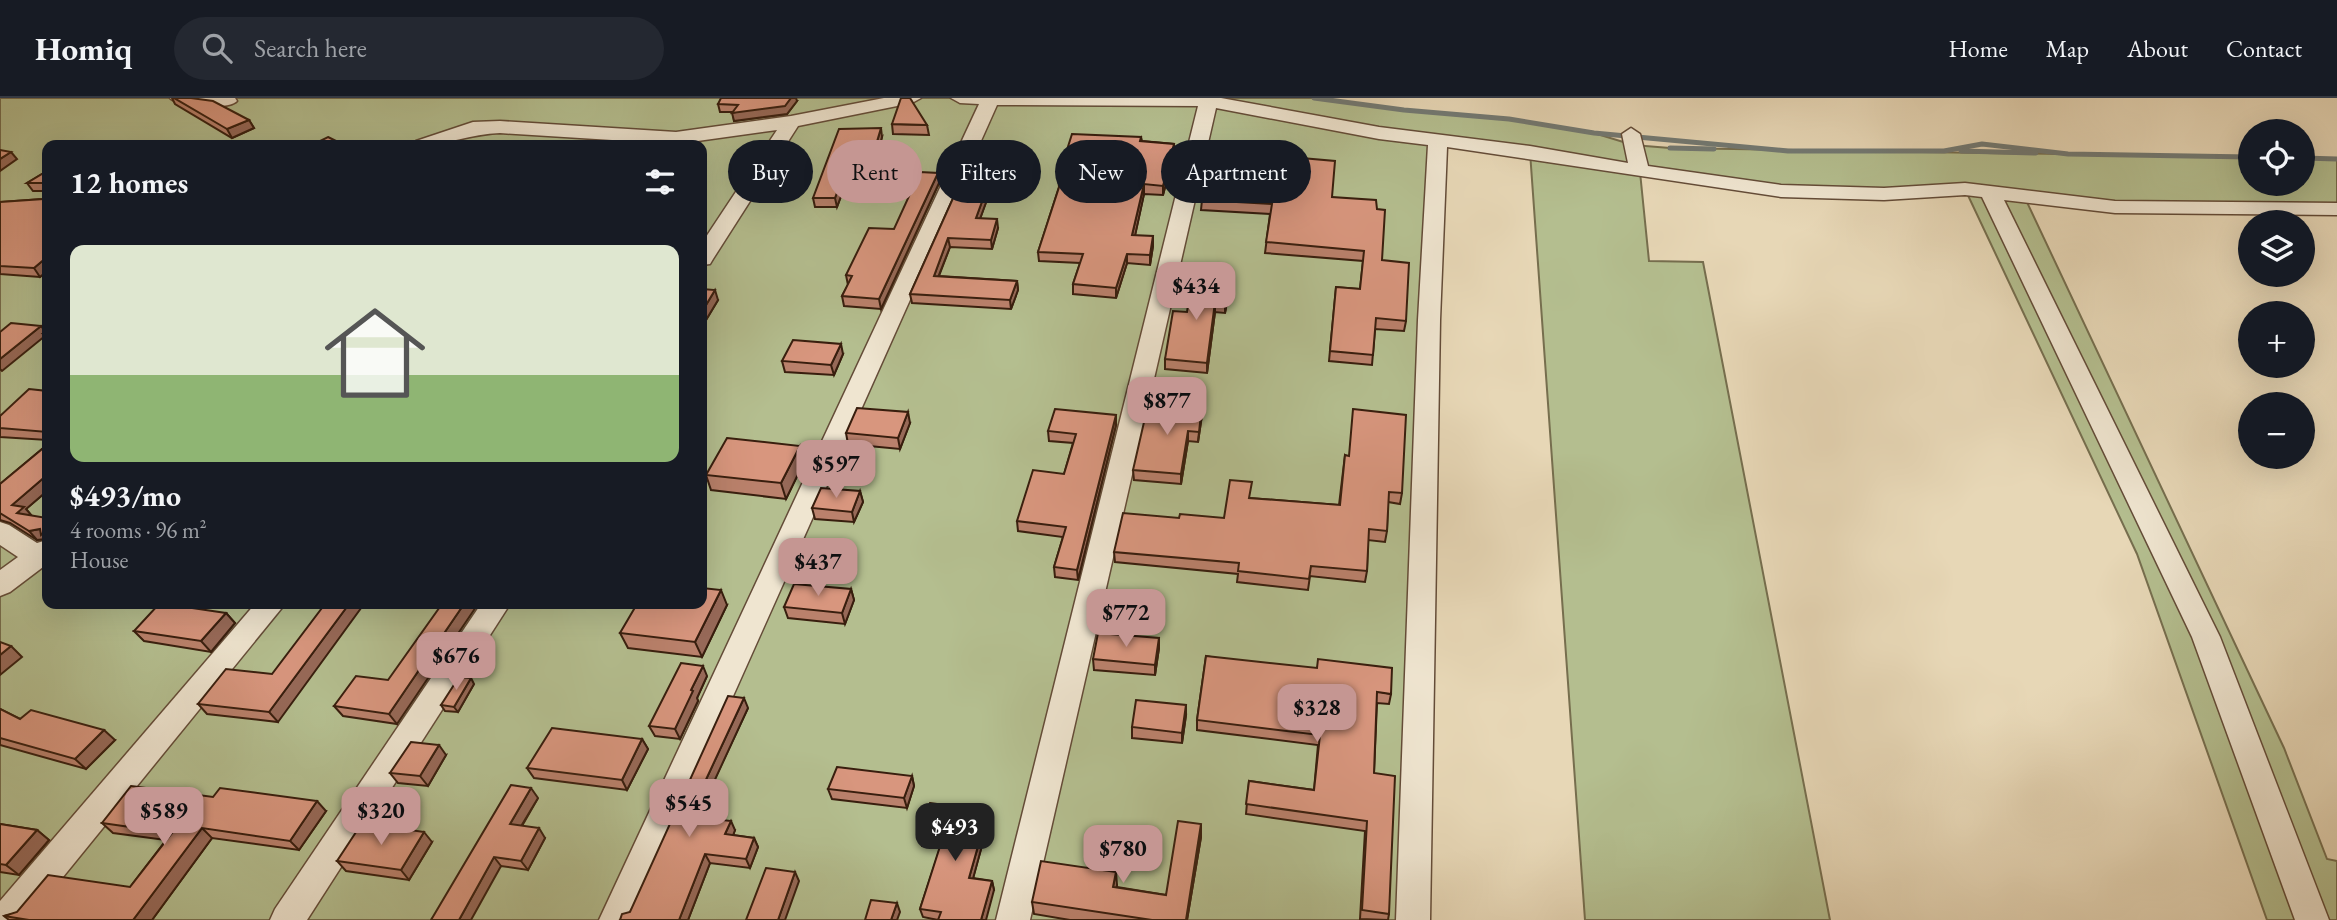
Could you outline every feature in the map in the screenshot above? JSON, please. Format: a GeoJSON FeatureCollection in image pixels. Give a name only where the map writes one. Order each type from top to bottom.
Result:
{"type":"FeatureCollection","features":[{"type":"Feature","properties":{"kind":"lane"},"geometry":{"type":"LineString","coordinates":[[179,98],[228,101]]}},
{"type":"Feature","properties":{"kind":"lane"},"geometry":{"type":"LineString","coordinates":[[438,140],[473,128],[500,127],[676,138],[791,122],[912,98]]}},
{"type":"Feature","properties":{"kind":"lane"},"geometry":{"type":"LineString","coordinates":[[960,98],[1043,101],[1136,98],[1208,101],[1318,123],[1638,164],[1781,191],[1884,194],[1965,189],[2115,207],[2337,209]]}},
{"type":"Feature","properties":{"kind":"lane"},"geometry":{"type":"LineString","coordinates":[[616,920],[990,99]]}},
{"type":"Feature","properties":{"kind":"lane"},"geometry":{"type":"LineString","coordinates":[[1013,920],[1208,101]]}},
{"type":"Feature","properties":{"kind":"lane"},"geometry":{"type":"LineString","coordinates":[[707,251],[791,122]]}},
{"type":"Feature","properties":{"kind":"lane"},"geometry":{"type":"LineString","coordinates":[[1631,134],[1638,164]]}},
{"type":"Feature","properties":{"kind":"lane"},"geometry":{"type":"LineString","coordinates":[[1413,920],[1428,334],[1438,140]]}},
{"type":"Feature","properties":{"kind":"lane"},"geometry":{"type":"LineString","coordinates":[[1990,192],[2206,637],[2312,920]]}},
{"type":"Feature","properties":{"kind":"lane"},"geometry":{"type":"LineString","coordinates":[[0,532],[42,553],[0,585]]}},
{"type":"Feature","properties":{"kind":"lane"},"geometry":{"type":"LineString","coordinates":[[6,920],[267,609]]}},
{"type":"Feature","properties":{"kind":"lane"},"geometry":{"type":"LineString","coordinates":[[287,920],[493,609]]}},
{"type":"Feature","properties":{"kind":"green space"},"geometry":{"type":"Polygon","coordinates":[[[0,98],[1314,98],[1404,110],[1509,119],[1594,133],[1633,145],[1670,148],[2238,157],[2238,196],[2315,196],[2315,158],[2337,159],[2337,209],[2115,207],[2025,198],[2284,748],[2327,859],[2337,861],[2337,920],[2267,920],[2137,554],[1965,189],[1781,191],[1640,172],[1649,261],[1703,262],[1830,920],[1585,920],[1530,152],[1438,140],[1413,920],[0,920],[0,98]]]}},
{"type":"Feature","properties":{"kind":"building"},"geometry":{"type":"Polygon","coordinates":[[[174,98],[213,101],[249,120],[227,129],[174,98]]]}},
{"type":"Feature","properties":{"kind":"building"},"geometry":{"type":"Polygon","coordinates":[[[721,98],[791,98],[785,106],[732,113],[738,105],[718,104],[721,98]]]}},
{"type":"Feature","properties":{"kind":"building"},"geometry":{"type":"Polygon","coordinates":[[[901,98],[910,98],[927,125],[892,124],[901,98]]]}},
{"type":"Feature","properties":{"kind":"building"},"geometry":{"type":"Polygon","coordinates":[[[881,128],[877,140],[835,140],[839,129],[881,128]]]}},
{"type":"Feature","properties":{"kind":"building"},"geometry":{"type":"Polygon","coordinates":[[[1072,134],[1141,137],[1140,140],[1070,140],[1072,134]]]}},
{"type":"Feature","properties":{"kind":"building"},"geometry":{"type":"Polygon","coordinates":[[[1147,142],[1161,143],[1161,186],[1147,184],[1147,142]]]}},
{"type":"Feature","properties":{"kind":"building"},"geometry":{"type":"Polygon","coordinates":[[[0,150],[11,152],[0,159],[0,150]]]}},
{"type":"Feature","properties":{"kind":"building"},"geometry":{"type":"Polygon","coordinates":[[[1311,159],[1335,161],[1332,197],[1376,200],[1377,209],[1385,210],[1382,260],[1409,263],[1406,321],[1376,318],[1373,355],[1330,351],[1336,287],[1360,289],[1364,251],[1266,242],[1272,204],[1254,203],[1311,203],[1311,159]]]}},
{"type":"Feature","properties":{"kind":"building"},"geometry":{"type":"Polygon","coordinates":[[[827,161],[827,198],[813,198],[827,161]]]}},
{"type":"Feature","properties":{"kind":"building"},"geometry":{"type":"Polygon","coordinates":[[[922,172],[936,173],[879,299],[842,296],[852,276],[846,275],[869,228],[894,229],[906,203],[922,203],[922,172]]]}},
{"type":"Feature","properties":{"kind":"building"},"geometry":{"type":"Polygon","coordinates":[[[42,174],[42,183],[27,183],[42,174]]]}},
{"type":"Feature","properties":{"kind":"building"},"geometry":{"type":"Polygon","coordinates":[[[42,199],[42,261],[34,268],[0,266],[0,202],[42,199]]]}},
{"type":"Feature","properties":{"kind":"building"},"geometry":{"type":"Polygon","coordinates":[[[1055,200],[1055,203],[1140,203],[1132,235],[1153,236],[1150,255],[1127,254],[1116,288],[1073,284],[1083,254],[1038,252],[1055,200]]]}},
{"type":"Feature","properties":{"kind":"building"},"geometry":{"type":"Polygon","coordinates":[[[951,203],[981,203],[976,218],[997,219],[991,240],[948,238],[934,276],[1017,281],[1010,300],[910,294],[951,203]]]}},
{"type":"Feature","properties":{"kind":"building"},"geometry":{"type":"Polygon","coordinates":[[[1192,279],[1229,282],[1225,303],[1215,302],[1207,363],[1165,359],[1173,311],[1187,312],[1192,279]]]}},
{"type":"Feature","properties":{"kind":"building"},"geometry":{"type":"Polygon","coordinates":[[[707,289],[715,290],[707,303],[707,289]]]}},
{"type":"Feature","properties":{"kind":"building"},"geometry":{"type":"Polygon","coordinates":[[[11,323],[41,326],[0,359],[0,332],[11,323]]]}},
{"type":"Feature","properties":{"kind":"building"},"geometry":{"type":"Polygon","coordinates":[[[793,340],[841,344],[831,365],[782,361],[793,340]]]}},
{"type":"Feature","properties":{"kind":"building"},"geometry":{"type":"Polygon","coordinates":[[[29,389],[42,390],[42,432],[0,428],[0,416],[29,389]]]}},
{"type":"Feature","properties":{"kind":"building"},"geometry":{"type":"Polygon","coordinates":[[[1157,401],[1202,405],[1199,432],[1188,431],[1181,474],[1133,470],[1147,409],[1156,410],[1157,401]]]}},
{"type":"Feature","properties":{"kind":"building"},"geometry":{"type":"Polygon","coordinates":[[[857,408],[908,412],[898,438],[846,433],[857,408]]]}},
{"type":"Feature","properties":{"kind":"building"},"geometry":{"type":"Polygon","coordinates":[[[1055,409],[1116,415],[1077,570],[1054,567],[1066,527],[1017,521],[1033,470],[1064,474],[1076,434],[1048,431],[1055,409]]]}},
{"type":"Feature","properties":{"kind":"building"},"geometry":{"type":"Polygon","coordinates":[[[1353,409],[1406,415],[1402,493],[1389,492],[1387,531],[1369,529],[1367,571],[1311,566],[1309,579],[1238,571],[1239,563],[1114,552],[1123,513],[1179,518],[1180,514],[1224,518],[1230,480],[1252,482],[1249,498],[1340,505],[1345,455],[1349,456],[1353,409]]]}},
{"type":"Feature","properties":{"kind":"building"},"geometry":{"type":"Polygon","coordinates":[[[727,438],[800,446],[781,483],[707,473],[727,438]]]}},
{"type":"Feature","properties":{"kind":"building"},"geometry":{"type":"Polygon","coordinates":[[[42,449],[42,479],[12,505],[24,507],[17,513],[42,517],[41,535],[40,529],[29,531],[0,513],[0,484],[42,449]]]}},
{"type":"Feature","properties":{"kind":"building"},"geometry":{"type":"Polygon","coordinates":[[[821,488],[860,491],[852,512],[812,508],[821,488]]]}},
{"type":"Feature","properties":{"kind":"building"},"geometry":{"type":"Polygon","coordinates":[[[794,584],[851,589],[842,613],[784,607],[794,584]]]}},
{"type":"Feature","properties":{"kind":"building"},"geometry":{"type":"Polygon","coordinates":[[[707,589],[721,590],[695,642],[620,633],[634,609],[707,609],[707,589]]]}},
{"type":"Feature","properties":{"kind":"building"},"geometry":{"type":"Polygon","coordinates":[[[154,609],[199,609],[226,613],[201,641],[134,631],[154,609]]]}},
{"type":"Feature","properties":{"kind":"building"},"geometry":{"type":"Polygon","coordinates":[[[321,609],[345,609],[269,712],[198,704],[226,669],[272,674],[321,609]]]}},
{"type":"Feature","properties":{"kind":"building"},"geometry":{"type":"Polygon","coordinates":[[[438,609],[461,609],[389,714],[334,706],[356,676],[388,680],[438,609]]]}},
{"type":"Feature","properties":{"kind":"building"},"geometry":{"type":"Polygon","coordinates":[[[1098,633],[1159,638],[1155,665],[1093,659],[1098,633]]]}},
{"type":"Feature","properties":{"kind":"building"},"geometry":{"type":"Polygon","coordinates":[[[0,642],[11,646],[0,655],[0,642]]]}},
{"type":"Feature","properties":{"kind":"building"},"geometry":{"type":"Polygon","coordinates":[[[1206,656],[1317,668],[1318,659],[1392,668],[1391,694],[1377,692],[1374,773],[1395,776],[1389,914],[1362,910],[1367,821],[1246,804],[1249,781],[1314,790],[1320,735],[1197,720],[1206,656]]]}},
{"type":"Feature","properties":{"kind":"building"},"geometry":{"type":"Polygon","coordinates":[[[681,663],[703,666],[675,729],[649,726],[681,663]]]}},
{"type":"Feature","properties":{"kind":"building"},"geometry":{"type":"Polygon","coordinates":[[[459,677],[471,678],[454,707],[441,705],[459,677]]]}},
{"type":"Feature","properties":{"kind":"building"},"geometry":{"type":"Polygon","coordinates":[[[728,696],[744,698],[689,816],[731,821],[725,834],[754,838],[746,859],[705,854],[679,920],[620,920],[622,914],[630,912],[728,696]]]}},
{"type":"Feature","properties":{"kind":"building"},"geometry":{"type":"Polygon","coordinates":[[[1136,700],[1186,705],[1182,733],[1132,727],[1136,700]]]}},
{"type":"Feature","properties":{"kind":"building"},"geometry":{"type":"Polygon","coordinates":[[[0,709],[20,719],[31,710],[104,730],[75,759],[0,738],[0,709]]]}},
{"type":"Feature","properties":{"kind":"building"},"geometry":{"type":"Polygon","coordinates":[[[552,728],[642,739],[622,780],[527,768],[552,728]]]}},
{"type":"Feature","properties":{"kind":"building"},"geometry":{"type":"Polygon","coordinates":[[[411,742],[439,745],[420,776],[390,773],[411,742]]]}},
{"type":"Feature","properties":{"kind":"building"},"geometry":{"type":"Polygon","coordinates":[[[837,767],[912,776],[904,798],[828,789],[837,767]]]}},
{"type":"Feature","properties":{"kind":"building"},"geometry":{"type":"Polygon","coordinates":[[[511,785],[531,788],[510,824],[539,828],[521,861],[494,857],[459,920],[431,920],[511,785]]]}},
{"type":"Feature","properties":{"kind":"building"},"geometry":{"type":"Polygon","coordinates":[[[131,786],[213,797],[220,788],[317,801],[290,841],[202,828],[133,920],[29,920],[4,916],[17,912],[48,875],[130,887],[172,833],[102,823],[131,786]]]}},
{"type":"Feature","properties":{"kind":"building"},"geometry":{"type":"Polygon","coordinates":[[[930,803],[988,811],[969,878],[992,881],[981,920],[938,920],[941,912],[920,909],[942,840],[920,837],[930,803]]]}},
{"type":"Feature","properties":{"kind":"building"},"geometry":{"type":"Polygon","coordinates":[[[1178,821],[1201,824],[1186,920],[1152,920],[1032,902],[1041,861],[1116,872],[1113,887],[1166,895],[1178,821]]]}},
{"type":"Feature","properties":{"kind":"building"},"geometry":{"type":"Polygon","coordinates":[[[362,823],[424,832],[401,870],[337,861],[362,823]]]}},
{"type":"Feature","properties":{"kind":"building"},"geometry":{"type":"Polygon","coordinates":[[[0,824],[37,830],[6,865],[0,864],[0,824]]]}},
{"type":"Feature","properties":{"kind":"building"},"geometry":{"type":"Polygon","coordinates":[[[766,868],[795,872],[778,920],[746,920],[766,868]]]}},
{"type":"Feature","properties":{"kind":"building"},"geometry":{"type":"Polygon","coordinates":[[[871,900],[897,903],[891,920],[865,920],[871,900]]]}},
{"type":"Feature","properties":{"kind":"waterway"},"geometry":{"type":"LineString","coordinates":[[1314,98],[1404,110],[1509,119],[1594,133],[1788,151],[1944,151],[1982,144],[2068,154],[2238,157]]}},
{"type":"Feature","properties":{"kind":"waterway"},"geometry":{"type":"LineString","coordinates":[[1670,148],[1714,149]]}},
{"type":"Feature","properties":{"kind":"waterway"},"geometry":{"type":"LineString","coordinates":[[1961,151],[2036,153]]}},
{"type":"Feature","properties":{"kind":"waterway"},"geometry":{"type":"LineString","coordinates":[[2315,158],[2337,159]]}}]}
